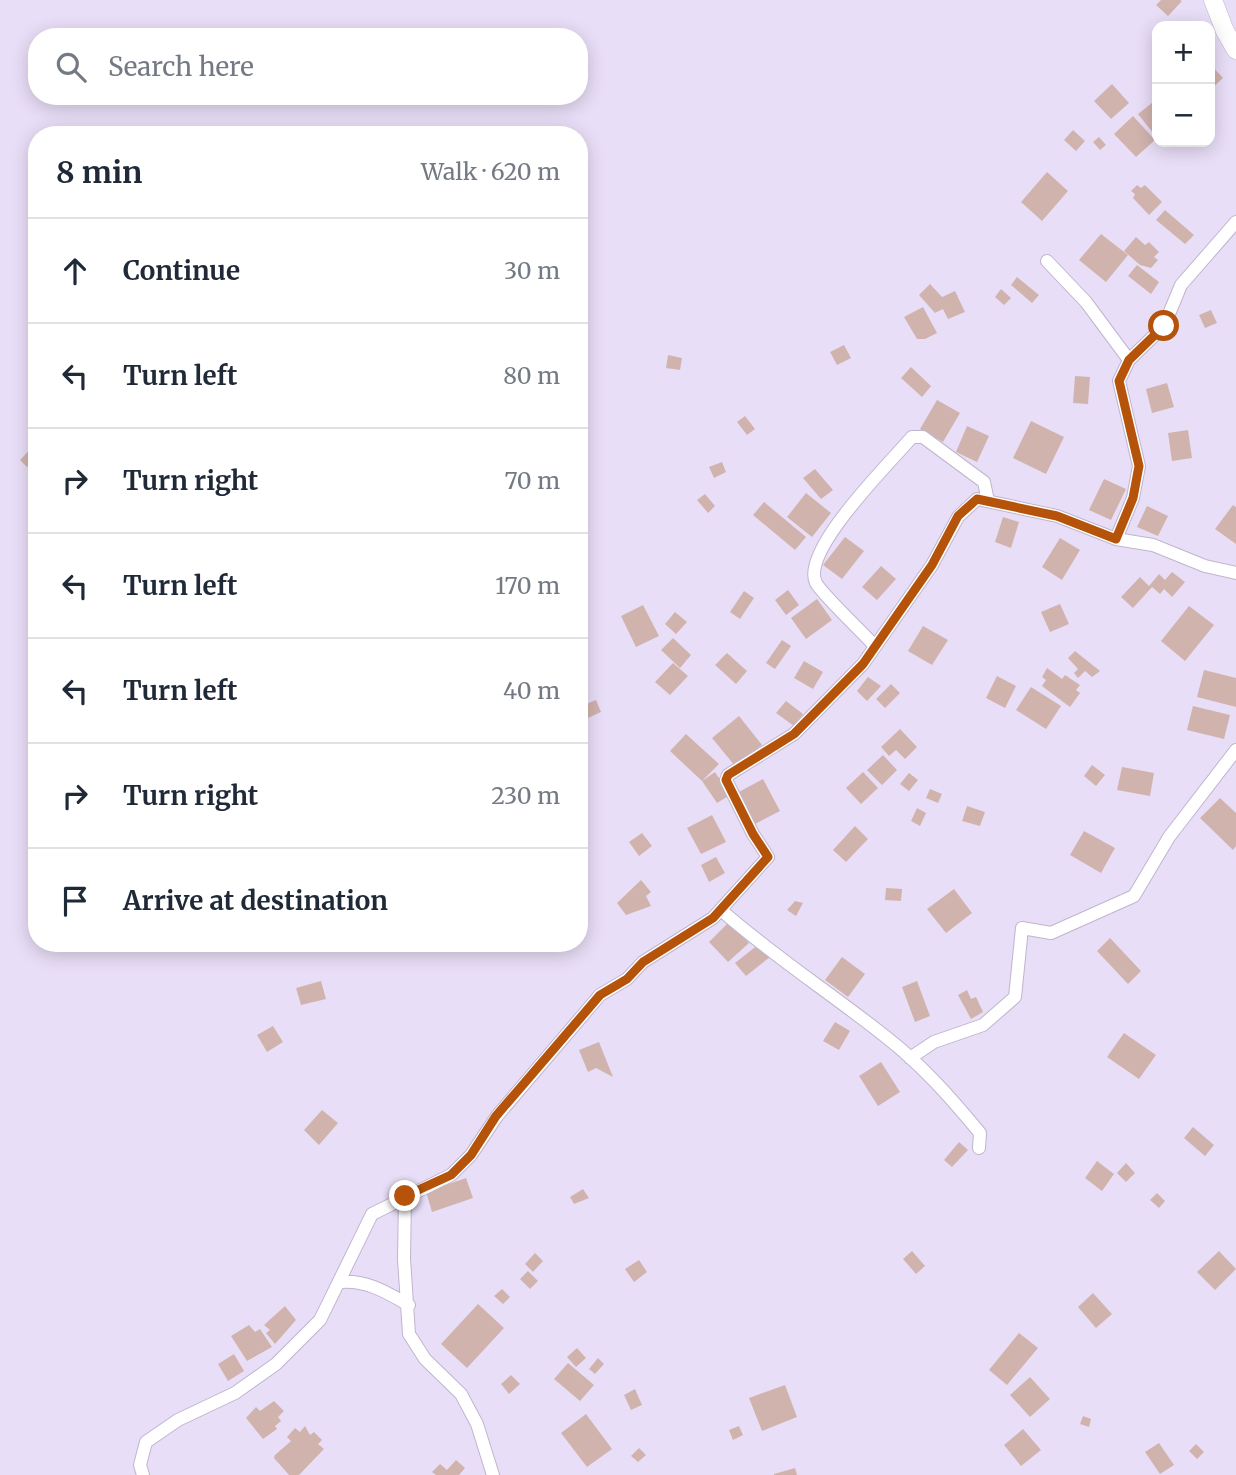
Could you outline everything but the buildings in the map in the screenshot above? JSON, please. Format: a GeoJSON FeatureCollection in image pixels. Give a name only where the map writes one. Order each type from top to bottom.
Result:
{"type":"FeatureCollection","features":[{"type":"Feature","properties":{"kind":"main road"},"geometry":{"type":"LineString","coordinates":[[1213,0],[1236,50]]}},
{"type":"Feature","properties":{"kind":"street"},"geometry":{"type":"LineString","coordinates":[[1116,539],[1133,498],[1139,466],[1119,381],[1129,360],[1164,326],[1181,285],[1236,222]]}},
{"type":"Feature","properties":{"kind":"street"},"geometry":{"type":"LineString","coordinates":[[1047,261],[1086,302],[1129,360]]}},
{"type":"Feature","properties":{"kind":"street"},"geometry":{"type":"LineString","coordinates":[[872,643],[817,585],[813,572],[816,559],[833,530],[912,437],[923,437],[984,482],[988,501]]}},
{"type":"Feature","properties":{"kind":"street"},"geometry":{"type":"LineString","coordinates":[[143,1475],[140,1465],[146,1442],[178,1420],[235,1393],[276,1364],[320,1320],[341,1282],[372,1214],[451,1175],[471,1155],[496,1116],[600,995],[627,979],[643,962],[676,943],[721,910],[768,857],[753,834],[726,780],[728,775],[794,734],[863,664],[932,565],[958,516],[977,499],[1057,516],[1116,539],[1153,545],[1205,566],[1236,573]]}},
{"type":"Feature","properties":{"kind":"street"},"geometry":{"type":"LineString","coordinates":[[910,1058],[933,1042],[984,1024],[1015,997],[1022,928],[1051,933],[1134,896],[1176,827],[1236,750]]}},
{"type":"Feature","properties":{"kind":"street"},"geometry":{"type":"LineString","coordinates":[[721,910],[759,944],[832,996],[910,1058],[944,1089],[980,1133],[979,1148]]}},
{"type":"Feature","properties":{"kind":"street"},"geometry":{"type":"LineString","coordinates":[[405,1196],[404,1259],[409,1334],[425,1359],[461,1394],[477,1424],[493,1475]]}},
{"type":"Feature","properties":{"kind":"street"},"geometry":{"type":"LineString","coordinates":[[341,1282],[355,1281],[378,1288],[409,1305]]}},
{"type":"Feature","properties":{"kind":"route"},"geometry":{"type":"LineString","coordinates":[[405,1196],[451,1175],[471,1155],[496,1116],[600,995],[627,979],[643,962],[713,918],[768,857],[753,834],[726,780],[728,775],[794,734],[863,664],[932,565],[958,516],[977,499],[1057,516],[1116,539],[1133,498],[1139,466],[1119,381],[1129,360],[1164,326]]}}]}
